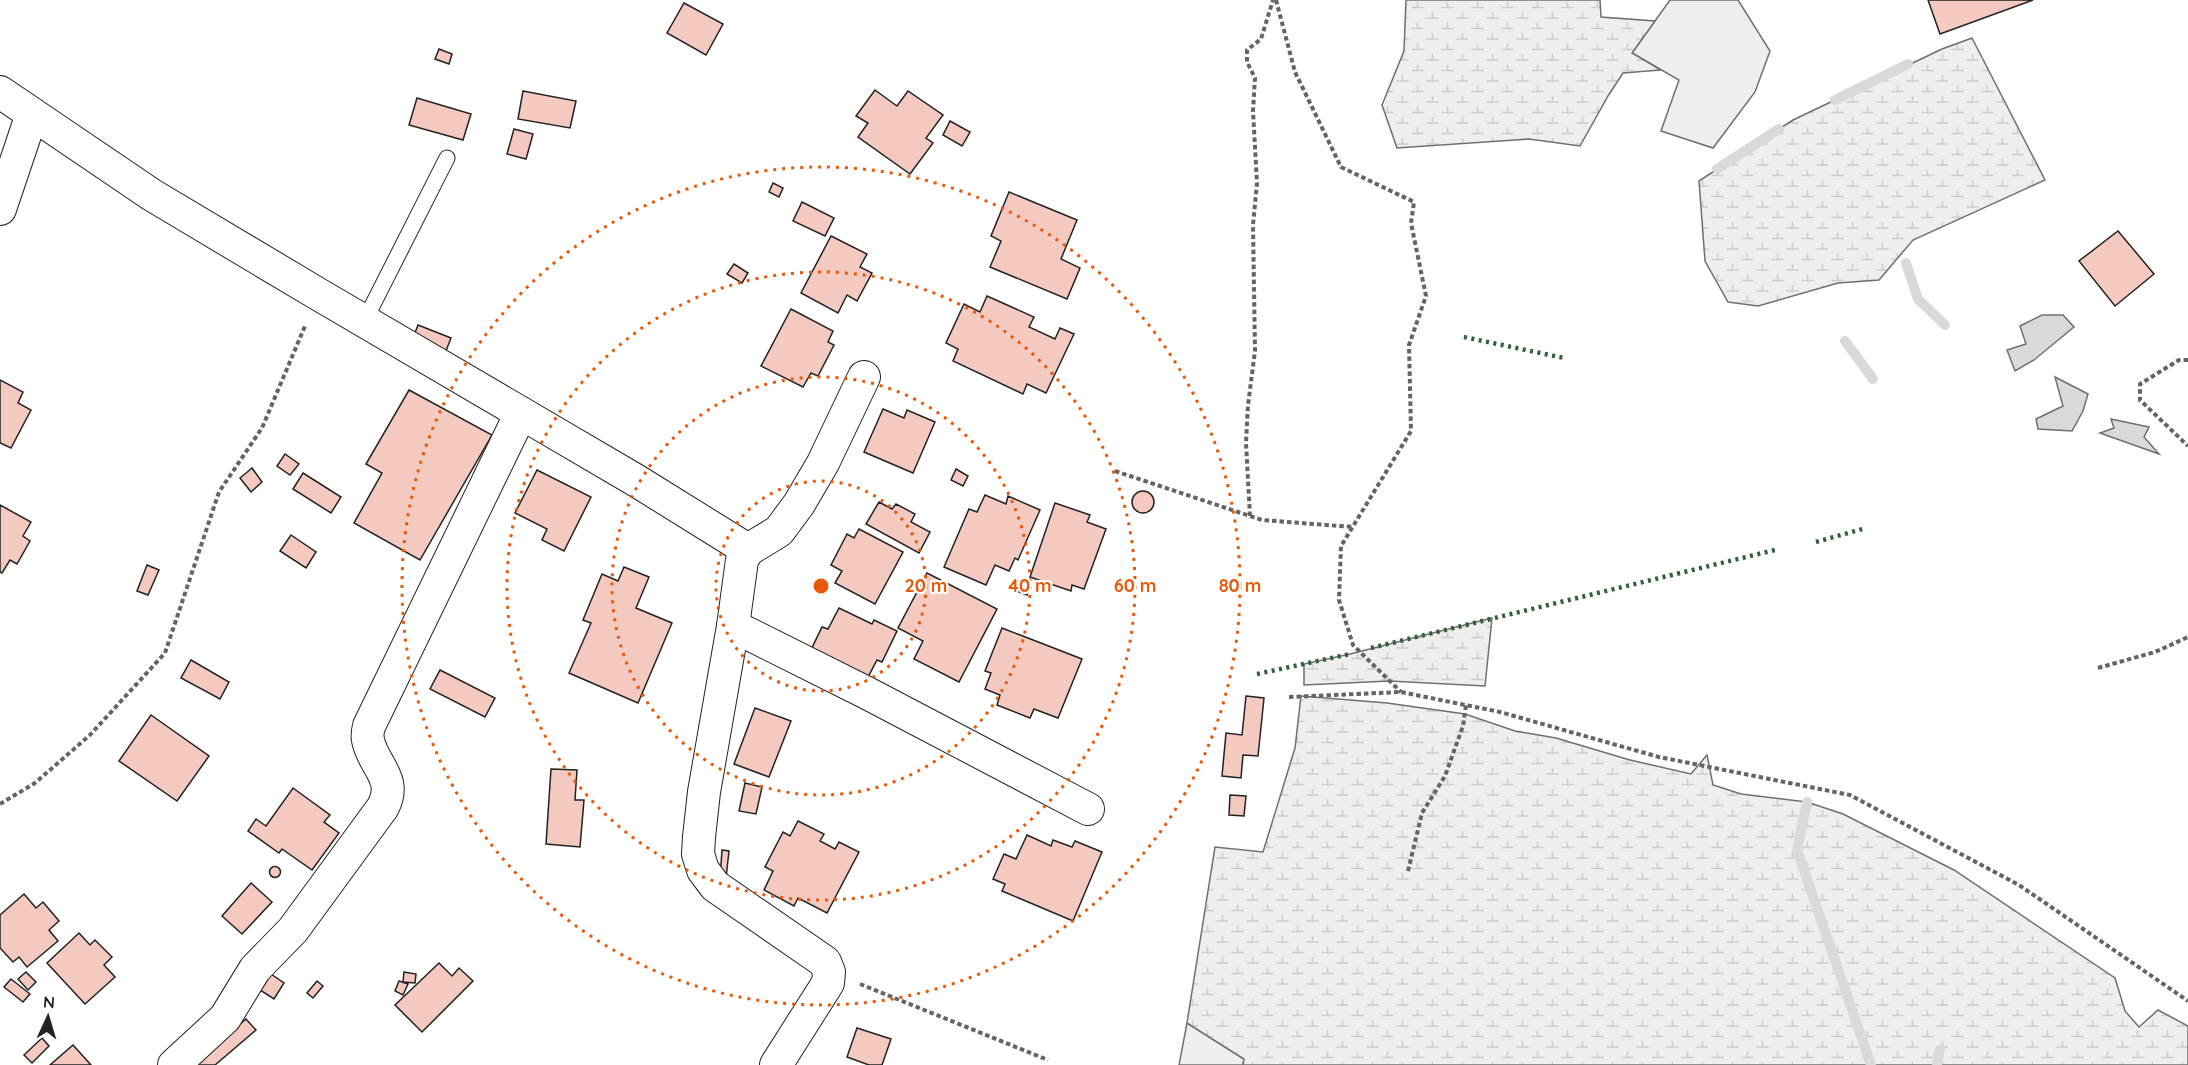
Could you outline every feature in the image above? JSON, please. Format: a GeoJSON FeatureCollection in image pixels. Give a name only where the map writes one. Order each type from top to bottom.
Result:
{"type":"FeatureCollection","features":[{"type":"Feature","properties":{"kind":"street"},"geometry":{"type":"LineString","coordinates":[[0,92],[152,195],[638,481],[748,550]]}},
{"type":"Feature","properties":{"kind":"street"},"geometry":{"type":"LineString","coordinates":[[0,209],[32,114]]}},
{"type":"Feature","properties":{"kind":"street"},"geometry":{"type":"LineString","coordinates":[[776,1065],[828,983],[829,972],[825,962],[814,953],[716,886],[703,870],[698,854],[704,792],[742,560],[748,550],[779,531],[799,504],[823,463],[864,377]]}},
{"type":"Feature","properties":{"kind":"street"},"geometry":{"type":"LineString","coordinates":[[174,1065],[225,1018],[255,969],[293,930],[388,798],[389,786],[368,740],[369,726],[521,413]]}},
{"type":"Feature","properties":{"kind":"street"},"geometry":{"type":"LineString","coordinates":[[733,626],[867,693],[1088,809]]}},
{"type":"Feature","properties":{"kind":"lane"},"geometry":{"type":"LineString","coordinates":[[365,320],[447,158]]}},
{"type":"Feature","properties":{"kind":"path"},"geometry":{"type":"LineString","coordinates":[[1250,516],[1246,443],[1255,351],[1253,225],[1257,183],[1253,111],[1255,78],[1247,62],[1247,50],[1261,39],[1274,0]]}},
{"type":"Feature","properties":{"kind":"path"},"geometry":{"type":"LineString","coordinates":[[1274,0],[1295,72],[1341,167],[1414,202],[1411,223],[1426,296],[1409,345],[1411,431],[1341,546],[1339,600],[1353,645],[1401,692]]}},
{"type":"Feature","properties":{"kind":"path"},"geometry":{"type":"LineString","coordinates":[[0,804],[35,783],[90,735],[165,653],[219,492],[262,428],[318,294]]}},
{"type":"Feature","properties":{"kind":"path"},"geometry":{"type":"LineString","coordinates":[[2188,360],[2179,360],[2140,384],[2140,400],[2188,446]]}},
{"type":"Feature","properties":{"kind":"path"},"geometry":{"type":"LineString","coordinates":[[1115,471],[1262,520],[1353,527]]}},
{"type":"Feature","properties":{"kind":"path"},"geometry":{"type":"LineString","coordinates":[[2098,668],[2155,652],[2188,636]]}},
{"type":"Feature","properties":{"kind":"path"},"geometry":{"type":"LineString","coordinates":[[1289,697],[1401,692],[1500,712],[1659,757],[1850,795],[2019,885],[2188,1001]]}},
{"type":"Feature","properties":{"kind":"path"},"geometry":{"type":"LineString","coordinates":[[1408,871],[1422,813],[1444,776],[1463,726],[1467,705]]}},
{"type":"Feature","properties":{"kind":"path"},"geometry":{"type":"LineString","coordinates":[[829,972],[1048,1060]]}},
{"type":"Feature","properties":{"kind":"green space"},"geometry":{"type":"Polygon","coordinates":[[[1406,0],[1600,0],[1601,17],[1655,21],[1632,53],[1661,70],[1623,73],[1580,146],[1529,139],[1397,148],[1382,105],[1404,51],[1406,0]]]}},
{"type":"Feature","properties":{"kind":"green space"},"geometry":{"type":"Polygon","coordinates":[[[1670,0],[1738,0],[1770,51],[1755,92],[1713,148],[1661,131],[1679,80],[1632,53],[1670,0]]]}},
{"type":"Feature","properties":{"kind":"green space"},"geometry":{"type":"Polygon","coordinates":[[[1972,38],[2045,180],[1913,240],[1879,280],[1838,283],[1758,306],[1728,302],[1705,261],[1699,181],[1793,120],[1942,49],[1972,38]]]}},
{"type":"Feature","properties":{"kind":"green space"},"geometry":{"type":"Polygon","coordinates":[[[1492,618],[1485,686],[1389,681],[1304,685],[1304,664],[1492,618]]]}},
{"type":"Feature","properties":{"kind":"green space"},"geometry":{"type":"Polygon","coordinates":[[[1301,696],[1387,703],[1465,714],[1515,731],[1556,738],[1630,760],[1691,774],[1707,755],[1713,785],[1741,794],[1807,802],[1843,814],[1954,870],[2115,978],[2125,1011],[2139,1027],[2158,1010],[2188,1026],[2188,1065],[1243,1065],[1244,1059],[1187,1023],[1215,847],[1263,852],[1295,748],[1301,696]]]}},
{"type":"Feature","properties":{"kind":"green space"},"geometry":{"type":"Polygon","coordinates":[[[1187,1023],[1244,1059],[1243,1065],[1179,1065],[1187,1023]]]}},
{"type":"Feature","properties":{"kind":"shaded area"},"geometry":{"type":"Polygon","coordinates":[[[2042,315],[2063,315],[2074,327],[2034,360],[2015,371],[2007,350],[2026,344],[2020,326],[2042,315]]]}},
{"type":"Feature","properties":{"kind":"shaded area"},"geometry":{"type":"Polygon","coordinates":[[[2055,377],[2088,394],[2083,411],[2072,431],[2038,429],[2036,419],[2063,406],[2055,377]]]}},
{"type":"Feature","properties":{"kind":"shaded area"},"geometry":{"type":"Polygon","coordinates":[[[2111,419],[2149,427],[2144,437],[2159,454],[2100,433],[2114,428],[2111,419]]]}},
{"type":"Feature","properties":{"kind":"building"},"geometry":{"type":"Polygon","coordinates":[[[1928,0],[2033,0],[1940,34],[1928,0]]]}},
{"type":"Feature","properties":{"kind":"building"},"geometry":{"type":"Polygon","coordinates":[[[684,3],[723,24],[706,55],[667,33],[684,3]]]}},
{"type":"Feature","properties":{"kind":"building"},"geometry":{"type":"Polygon","coordinates":[[[439,49],[452,54],[449,64],[435,59],[439,49]]]}},
{"type":"Feature","properties":{"kind":"building"},"geometry":{"type":"Polygon","coordinates":[[[875,90],[897,106],[908,91],[943,115],[926,138],[933,143],[910,174],[858,137],[868,123],[856,116],[875,90]]]}},
{"type":"Feature","properties":{"kind":"building"},"geometry":{"type":"Polygon","coordinates":[[[523,91],[576,101],[570,128],[518,119],[523,91]]]}},
{"type":"Feature","properties":{"kind":"building"},"geometry":{"type":"Polygon","coordinates":[[[417,98],[471,114],[463,140],[409,125],[417,98]]]}},
{"type":"Feature","properties":{"kind":"building"},"geometry":{"type":"Polygon","coordinates":[[[950,121],[970,132],[962,146],[943,135],[950,121]]]}},
{"type":"Feature","properties":{"kind":"building"},"geometry":{"type":"Polygon","coordinates":[[[514,129],[533,134],[526,159],[507,154],[514,129]]]}},
{"type":"Feature","properties":{"kind":"building"},"geometry":{"type":"Polygon","coordinates":[[[773,183],[783,188],[779,197],[769,192],[773,183]]]}},
{"type":"Feature","properties":{"kind":"building"},"geometry":{"type":"Polygon","coordinates":[[[1009,192],[1077,220],[1061,259],[1080,268],[1067,299],[990,267],[1001,241],[991,236],[1009,192]]]}},
{"type":"Feature","properties":{"kind":"building"},"geometry":{"type":"Polygon","coordinates":[[[802,202],[834,218],[825,236],[793,221],[802,202]]]}},
{"type":"Feature","properties":{"kind":"building"},"geometry":{"type":"Polygon","coordinates":[[[2118,231],[2154,274],[2115,306],[2079,261],[2118,231]]]}},
{"type":"Feature","properties":{"kind":"building"},"geometry":{"type":"Polygon","coordinates":[[[831,236],[867,254],[860,267],[872,273],[857,301],[847,295],[838,313],[801,293],[831,236]]]}},
{"type":"Feature","properties":{"kind":"building"},"geometry":{"type":"Polygon","coordinates":[[[734,264],[748,273],[742,283],[727,274],[734,264]]]}},
{"type":"Feature","properties":{"kind":"building"},"geometry":{"type":"Polygon","coordinates":[[[987,296],[1034,317],[1029,327],[1055,339],[1060,328],[1074,334],[1046,393],[1027,384],[1023,394],[953,361],[958,349],[946,343],[964,304],[980,312],[987,296]]]}},
{"type":"Feature","properties":{"kind":"building"},"geometry":{"type":"Polygon","coordinates":[[[791,309],[833,331],[828,342],[834,345],[818,376],[811,373],[803,387],[761,366],[791,309]]]}},
{"type":"Feature","properties":{"kind":"building"},"geometry":{"type":"Polygon","coordinates":[[[418,325],[451,338],[444,356],[411,343],[418,325]]]}},
{"type":"Feature","properties":{"kind":"building"},"geometry":{"type":"Polygon","coordinates":[[[0,380],[23,392],[18,403],[31,410],[11,448],[0,443],[0,380]]]}},
{"type":"Feature","properties":{"kind":"building"},"geometry":{"type":"Polygon","coordinates":[[[409,390],[492,435],[420,560],[354,523],[382,473],[366,464],[409,390]]]}},
{"type":"Feature","properties":{"kind":"building"},"geometry":{"type":"Polygon","coordinates":[[[883,409],[904,418],[907,410],[935,422],[913,473],[864,452],[883,409]]]}},
{"type":"Feature","properties":{"kind":"building"},"geometry":{"type":"Polygon","coordinates":[[[285,454],[299,464],[290,475],[277,466],[285,454]]]}},
{"type":"Feature","properties":{"kind":"building"},"geometry":{"type":"Polygon","coordinates":[[[252,468],[262,482],[251,492],[240,478],[252,468]]]}},
{"type":"Feature","properties":{"kind":"building"},"geometry":{"type":"Polygon","coordinates":[[[956,469],[968,476],[963,486],[951,480],[956,469]]]}},
{"type":"Feature","properties":{"kind":"building"},"geometry":{"type":"Polygon","coordinates":[[[537,470],[591,497],[564,551],[542,540],[547,529],[515,513],[537,470]]]}},
{"type":"Feature","properties":{"kind":"building"},"geometry":{"type":"Polygon","coordinates":[[[303,473],[341,497],[331,513],[293,489],[303,473]]]}},
{"type":"Feature","properties":{"kind":"building"},"geometry":{"type":"Polygon","coordinates":[[[1143,491],[1153,498],[1154,502],[1147,512],[1143,513],[1133,506],[1132,502],[1139,492],[1143,491]]]}},
{"type":"Feature","properties":{"kind":"building"},"geometry":{"type":"Polygon","coordinates":[[[985,495],[1006,504],[1008,496],[1040,510],[1018,560],[1015,558],[1009,571],[995,565],[986,585],[944,567],[969,509],[977,512],[985,495]]]}},
{"type":"Feature","properties":{"kind":"building"},"geometry":{"type":"Polygon","coordinates":[[[879,502],[892,509],[896,504],[915,514],[911,522],[930,532],[919,553],[866,524],[879,502]]]}},
{"type":"Feature","properties":{"kind":"building"},"geometry":{"type":"Polygon","coordinates":[[[1055,503],[1090,515],[1087,522],[1106,529],[1084,589],[1072,585],[1071,591],[1030,577],[1055,503]]]}},
{"type":"Feature","properties":{"kind":"building"},"geometry":{"type":"Polygon","coordinates":[[[0,505],[31,522],[23,536],[30,541],[17,564],[10,560],[2,573],[0,572],[0,505]]]}},
{"type":"Feature","properties":{"kind":"building"},"geometry":{"type":"Polygon","coordinates":[[[859,529],[903,552],[875,604],[835,583],[842,571],[831,565],[847,534],[854,538],[859,529]]]}},
{"type":"Feature","properties":{"kind":"building"},"geometry":{"type":"Polygon","coordinates":[[[291,535],[316,552],[306,568],[280,551],[291,535]]]}},
{"type":"Feature","properties":{"kind":"building"},"geometry":{"type":"Polygon","coordinates":[[[147,565],[159,570],[148,595],[137,591],[147,565]]]}},
{"type":"Feature","properties":{"kind":"building"},"geometry":{"type":"Polygon","coordinates":[[[624,567],[649,577],[636,608],[672,623],[638,703],[569,673],[591,623],[583,620],[602,574],[618,581],[624,567]]]}},
{"type":"Feature","properties":{"kind":"building"},"geometry":{"type":"Polygon","coordinates":[[[927,573],[997,609],[959,682],[914,659],[923,641],[898,628],[927,573]]]}},
{"type":"Feature","properties":{"kind":"building"},"geometry":{"type":"Polygon","coordinates":[[[1014,579],[1030,584],[1027,595],[1011,589],[1014,579]]]}},
{"type":"Feature","properties":{"kind":"building"},"geometry":{"type":"Polygon","coordinates":[[[839,608],[872,624],[874,620],[897,631],[882,662],[877,660],[866,681],[809,654],[822,627],[828,629],[839,608]]]}},
{"type":"Feature","properties":{"kind":"building"},"geometry":{"type":"Polygon","coordinates":[[[1002,628],[1082,659],[1058,718],[1034,709],[1030,718],[997,705],[1000,695],[985,689],[991,673],[985,671],[1002,628]]]}},
{"type":"Feature","properties":{"kind":"building"},"geometry":{"type":"Polygon","coordinates":[[[191,660],[229,682],[220,699],[181,678],[191,660]]]}},
{"type":"Feature","properties":{"kind":"building"},"geometry":{"type":"Polygon","coordinates":[[[440,670],[495,698],[485,717],[430,689],[440,670]]]}},
{"type":"Feature","properties":{"kind":"building"},"geometry":{"type":"Polygon","coordinates":[[[1246,696],[1264,698],[1258,756],[1243,755],[1241,778],[1222,776],[1226,733],[1242,735],[1246,696]]]}},
{"type":"Feature","properties":{"kind":"building"},"geometry":{"type":"Polygon","coordinates":[[[755,708],[791,721],[769,777],[734,764],[755,708]]]}},
{"type":"Feature","properties":{"kind":"building"},"geometry":{"type":"Polygon","coordinates":[[[151,715],[209,756],[177,801],[119,761],[151,715]]]}},
{"type":"Feature","properties":{"kind":"building"},"geometry":{"type":"Polygon","coordinates":[[[551,769],[577,770],[575,800],[584,800],[580,847],[546,844],[551,769]]]}},
{"type":"Feature","properties":{"kind":"building"},"geometry":{"type":"Polygon","coordinates":[[[745,783],[762,787],[756,814],[739,811],[745,783]]]}},
{"type":"Feature","properties":{"kind":"building"},"geometry":{"type":"Polygon","coordinates":[[[293,788],[330,815],[324,822],[339,833],[312,870],[282,849],[279,853],[248,831],[256,819],[266,826],[293,788]]]}},
{"type":"Feature","properties":{"kind":"building"},"geometry":{"type":"Polygon","coordinates":[[[1230,795],[1246,796],[1244,816],[1229,815],[1230,795]]]}},
{"type":"Feature","properties":{"kind":"building"},"geometry":{"type":"Polygon","coordinates":[[[798,821],[824,834],[820,841],[835,849],[839,842],[859,852],[827,913],[798,898],[794,906],[764,890],[773,871],[765,867],[783,832],[790,836],[798,821]]]}},
{"type":"Feature","properties":{"kind":"building"},"geometry":{"type":"Polygon","coordinates":[[[1027,835],[1051,846],[1053,840],[1072,847],[1075,841],[1102,852],[1073,921],[1002,891],[1005,884],[993,879],[1004,854],[1016,859],[1027,835]]]}},
{"type":"Feature","properties":{"kind":"building"},"geometry":{"type":"Polygon","coordinates":[[[722,850],[729,851],[726,878],[720,878],[722,850]]]}},
{"type":"Feature","properties":{"kind":"building"},"geometry":{"type":"Polygon","coordinates":[[[275,867],[279,868],[279,876],[275,877],[271,876],[270,872],[271,868],[275,867]]]}},
{"type":"Feature","properties":{"kind":"building"},"geometry":{"type":"Polygon","coordinates":[[[251,883],[272,902],[242,934],[222,916],[251,883]]]}},
{"type":"Feature","properties":{"kind":"building"},"geometry":{"type":"Polygon","coordinates":[[[24,894],[36,908],[43,902],[59,921],[49,930],[58,941],[27,967],[19,957],[13,962],[0,948],[0,915],[24,894]]]}},
{"type":"Feature","properties":{"kind":"building"},"geometry":{"type":"Polygon","coordinates":[[[79,933],[90,945],[95,940],[112,957],[104,965],[115,977],[85,1004],[47,963],[79,933]]]}},
{"type":"Feature","properties":{"kind":"building"},"geometry":{"type":"Polygon","coordinates":[[[439,963],[452,976],[459,968],[473,981],[422,1032],[395,1005],[439,963]]]}},
{"type":"Feature","properties":{"kind":"building"},"geometry":{"type":"Polygon","coordinates":[[[26,972],[36,982],[28,990],[18,979],[26,972]]]}},
{"type":"Feature","properties":{"kind":"building"},"geometry":{"type":"Polygon","coordinates":[[[404,972],[416,974],[415,983],[403,982],[404,972]]]}},
{"type":"Feature","properties":{"kind":"building"},"geometry":{"type":"Polygon","coordinates":[[[271,974],[284,983],[274,999],[260,990],[271,974]]]}},
{"type":"Feature","properties":{"kind":"building"},"geometry":{"type":"Polygon","coordinates":[[[11,979],[30,994],[23,1002],[4,987],[11,979]]]}},
{"type":"Feature","properties":{"kind":"building"},"geometry":{"type":"Polygon","coordinates":[[[317,981],[323,986],[313,998],[307,993],[317,981]]]}},
{"type":"Feature","properties":{"kind":"building"},"geometry":{"type":"Polygon","coordinates":[[[399,981],[408,984],[403,995],[395,991],[399,981]]]}},
{"type":"Feature","properties":{"kind":"building"},"geometry":{"type":"Polygon","coordinates":[[[246,1019],[256,1030],[215,1065],[192,1065],[246,1019]]]}},
{"type":"Feature","properties":{"kind":"building"},"geometry":{"type":"Polygon","coordinates":[[[857,1028],[891,1039],[882,1065],[869,1065],[847,1057],[857,1028]]]}},
{"type":"Feature","properties":{"kind":"building"},"geometry":{"type":"Polygon","coordinates":[[[42,1038],[49,1046],[32,1063],[24,1055],[42,1038]]]}},
{"type":"Feature","properties":{"kind":"building"},"geometry":{"type":"Polygon","coordinates":[[[73,1045],[91,1065],[50,1065],[73,1045]]]}},
{"type":"Feature","properties":{"kind":"waterway"},"geometry":{"type":"LineString","coordinates":[[1835,100],[1908,64]]}},
{"type":"Feature","properties":{"kind":"waterway"},"geometry":{"type":"LineString","coordinates":[[1717,169],[1779,129]]}},
{"type":"Feature","properties":{"kind":"waterway"},"geometry":{"type":"LineString","coordinates":[[1906,263],[1918,299],[1945,325]]}},
{"type":"Feature","properties":{"kind":"waterway"},"geometry":{"type":"LineString","coordinates":[[1845,341],[1873,379]]}},
{"type":"Feature","properties":{"kind":"waterway"},"geometry":{"type":"LineString","coordinates":[[1807,802],[1797,850],[1871,1065]]}},
{"type":"Feature","properties":{"kind":"waterway"},"geometry":{"type":"LineString","coordinates":[[1937,1065],[1940,1050]]}},
{"type":"Feature","properties":{"kind":"hedge"},"geometry":{"type":"LineString","coordinates":[[1464,337],[1564,358]]}},
{"type":"Feature","properties":{"kind":"hedge"},"geometry":{"type":"LineString","coordinates":[[1816,542],[1866,528]]}},
{"type":"Feature","properties":{"kind":"hedge"},"geometry":{"type":"LineString","coordinates":[[1371,648],[1779,549]]}},
{"type":"Feature","properties":{"kind":"hedge"},"geometry":{"type":"LineString","coordinates":[[1257,674],[1350,654]]}}]}
